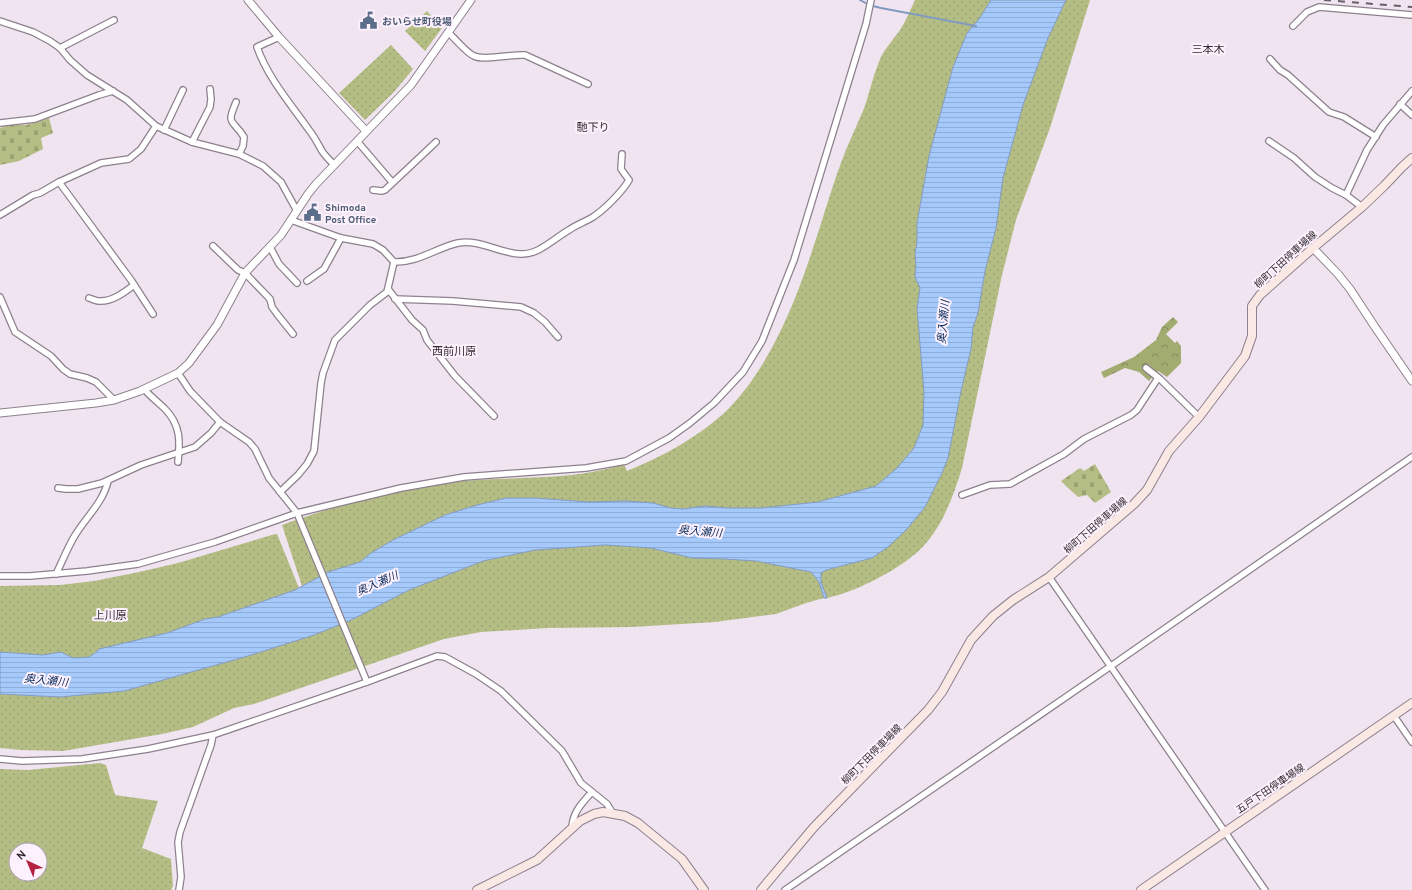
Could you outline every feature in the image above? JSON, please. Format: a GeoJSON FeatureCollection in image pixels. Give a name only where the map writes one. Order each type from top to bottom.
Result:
{"type":"FeatureCollection","features":[{"type":"Feature","properties":{"kind":"main road","name":"柳町下田停車場線"},"geometry":{"type":"LineString","coordinates":[[761,890],[814,826],[928,710],[942,692],[971,640],[993,616],[1013,600],[1049,577],[1134,504],[1147,490],[1168,451],[1199,417],[1244,356],[1252,336],[1252,306],[1254,302],[1313,248],[1362,207],[1412,158]]}},
{"type":"Feature","properties":{"kind":"main road","name":"五戸下田停車場線"},"geometry":{"type":"LineString","coordinates":[[1141,890],[1412,703]]}},
{"type":"Feature","properties":{"kind":"main road"},"geometry":{"type":"LineString","coordinates":[[477,890],[538,860],[580,821],[594,814],[603,812],[625,816],[638,823],[655,836],[685,862],[704,890]]}},
{"type":"Feature","properties":{"kind":"street"},"geometry":{"type":"LineString","coordinates":[[248,0],[279,37],[366,131]]}},
{"type":"Feature","properties":{"kind":"street"},"geometry":{"type":"LineString","coordinates":[[0,413],[114,400],[144,389],[178,373],[189,363],[217,325],[245,274],[281,235],[308,194],[411,85],[471,0]]}},
{"type":"Feature","properties":{"kind":"street"},"geometry":{"type":"LineString","coordinates":[[0,576],[30,576],[87,571],[144,562],[215,542],[298,515],[401,488],[457,478],[586,468],[626,461],[668,438],[690,423],[714,403],[743,372],[762,341],[780,298],[810,212],[866,24],[871,0]]}},
{"type":"Feature","properties":{"kind":"street"},"geometry":{"type":"LineString","coordinates":[[1319,7],[1320,0]]}},
{"type":"Feature","properties":{"kind":"street"},"geometry":{"type":"LineString","coordinates":[[1293,26],[1307,12],[1319,7],[1412,15]]}},
{"type":"Feature","properties":{"kind":"street"},"geometry":{"type":"LineString","coordinates":[[60,48],[114,20]]}},
{"type":"Feature","properties":{"kind":"street"},"geometry":{"type":"LineString","coordinates":[[0,21],[42,36],[60,48],[82,72],[127,100],[156,126],[192,142],[239,154],[263,166],[281,182],[297,210]]}},
{"type":"Feature","properties":{"kind":"street"},"geometry":{"type":"LineString","coordinates":[[449,33],[473,56],[525,55],[588,84]]}},
{"type":"Feature","properties":{"kind":"street"},"geometry":{"type":"LineString","coordinates":[[279,37],[257,46],[260,55],[268,72],[282,94],[311,132],[322,152],[334,165]]}},
{"type":"Feature","properties":{"kind":"street"},"geometry":{"type":"LineString","coordinates":[[1270,60],[1329,112],[1344,118],[1376,137]]}},
{"type":"Feature","properties":{"kind":"street"},"geometry":{"type":"LineString","coordinates":[[192,142],[210,107],[210,89]]}},
{"type":"Feature","properties":{"kind":"street"},"geometry":{"type":"LineString","coordinates":[[164,130],[183,90]]}},
{"type":"Feature","properties":{"kind":"street"},"geometry":{"type":"LineString","coordinates":[[0,123],[25,122],[113,91]]}},
{"type":"Feature","properties":{"kind":"street"},"geometry":{"type":"LineString","coordinates":[[1346,195],[1376,137],[1400,104],[1412,91]]}},
{"type":"Feature","properties":{"kind":"street"},"geometry":{"type":"LineString","coordinates":[[236,102],[230,117],[232,122],[244,137],[243,146],[239,154]]}},
{"type":"Feature","properties":{"kind":"street"},"geometry":{"type":"LineString","coordinates":[[1400,104],[1412,115]]}},
{"type":"Feature","properties":{"kind":"street"},"geometry":{"type":"LineString","coordinates":[[0,215],[33,195],[101,163],[129,159],[140,149],[156,126]]}},
{"type":"Feature","properties":{"kind":"street"},"geometry":{"type":"LineString","coordinates":[[357,141],[392,182]]}},
{"type":"Feature","properties":{"kind":"street"},"geometry":{"type":"LineString","coordinates":[[1269,141],[1294,158],[1332,188],[1346,195],[1362,207]]}},
{"type":"Feature","properties":{"kind":"street"},"geometry":{"type":"LineString","coordinates":[[372,190],[385,190],[436,142]]}},
{"type":"Feature","properties":{"kind":"street"},"geometry":{"type":"LineString","coordinates":[[291,220],[342,238],[373,244],[383,250],[394,262],[412,260],[458,243],[479,244],[503,252],[521,254],[530,253],[541,249],[569,230],[594,217],[623,190],[628,180],[621,169],[622,154]]}},
{"type":"Feature","properties":{"kind":"street"},"geometry":{"type":"LineString","coordinates":[[59,182],[134,285],[153,314]]}},
{"type":"Feature","properties":{"kind":"street"},"geometry":{"type":"LineString","coordinates":[[307,280],[324,269],[342,238]]}},
{"type":"Feature","properties":{"kind":"street"},"geometry":{"type":"LineString","coordinates":[[213,246],[238,270],[245,274],[270,299],[277,314],[293,334]]}},
{"type":"Feature","properties":{"kind":"street"},"geometry":{"type":"LineString","coordinates":[[270,247],[279,264],[297,283]]}},
{"type":"Feature","properties":{"kind":"street"},"geometry":{"type":"LineString","coordinates":[[1313,248],[1350,289],[1374,327],[1412,381]]}},
{"type":"Feature","properties":{"kind":"street"},"geometry":{"type":"LineString","coordinates":[[280,492],[298,475],[307,464],[314,451],[323,373],[335,340],[370,305],[386,292],[394,262]]}},
{"type":"Feature","properties":{"kind":"street"},"geometry":{"type":"LineString","coordinates":[[89,298],[99,301],[109,299],[134,285]]}},
{"type":"Feature","properties":{"kind":"street"},"geometry":{"type":"LineString","coordinates":[[388,289],[412,320],[423,330],[427,340],[455,376],[494,416]]}},
{"type":"Feature","properties":{"kind":"street"},"geometry":{"type":"LineString","coordinates":[[0,297],[15,332],[50,356],[70,374],[96,382],[114,400]]}},
{"type":"Feature","properties":{"kind":"street"},"geometry":{"type":"LineString","coordinates":[[395,299],[453,301],[520,307],[534,313],[545,322],[558,337]]}},
{"type":"Feature","properties":{"kind":"street"},"geometry":{"type":"LineString","coordinates":[[1146,368],[1199,417]]}},
{"type":"Feature","properties":{"kind":"street"},"geometry":{"type":"LineString","coordinates":[[178,373],[190,391],[220,422],[249,442],[255,449],[269,478],[298,515],[366,679]]}},
{"type":"Feature","properties":{"kind":"street"},"geometry":{"type":"LineString","coordinates":[[962,495],[990,485],[1010,484],[1064,454],[1084,439],[1131,415],[1137,410],[1158,378]]}},
{"type":"Feature","properties":{"kind":"street"},"geometry":{"type":"LineString","coordinates":[[144,389],[165,409],[175,423],[180,439],[178,462]]}},
{"type":"Feature","properties":{"kind":"street"},"geometry":{"type":"LineString","coordinates":[[58,488],[78,488],[108,482],[141,466],[195,447],[200,444],[220,422]]}},
{"type":"Feature","properties":{"kind":"street"},"geometry":{"type":"LineString","coordinates":[[785,890],[1412,457]]}},
{"type":"Feature","properties":{"kind":"street"},"geometry":{"type":"LineString","coordinates":[[56,574],[74,537],[102,498],[107,489],[108,482]]}},
{"type":"Feature","properties":{"kind":"street"},"geometry":{"type":"LineString","coordinates":[[1049,577],[1265,890]]}},
{"type":"Feature","properties":{"kind":"street"},"geometry":{"type":"LineString","coordinates":[[0,760],[82,760],[213,735],[366,679],[437,656],[445,656],[501,691],[562,751],[581,783],[609,806],[613,814]]}},
{"type":"Feature","properties":{"kind":"street"},"geometry":{"type":"LineString","coordinates":[[1394,716],[1412,742]]}},
{"type":"Feature","properties":{"kind":"street"},"geometry":{"type":"LineString","coordinates":[[179,890],[181,877],[178,842],[180,832],[211,745],[213,735]]}},
{"type":"Feature","properties":{"kind":"street"},"geometry":{"type":"LineString","coordinates":[[572,827],[577,809],[592,792]]}},
{"type":"Feature","properties":{"kind":"green space"},"geometry":{"type":"Polygon","coordinates":[[[915,0],[991,0],[979,19],[967,33],[953,67],[929,156],[917,223],[915,254],[915,277],[920,288],[917,308],[924,392],[923,425],[914,448],[897,468],[876,486],[818,502],[761,508],[727,508],[705,506],[683,509],[671,508],[653,503],[506,498],[445,515],[393,540],[371,553],[360,562],[328,572],[302,586],[282,525],[323,511],[387,493],[431,485],[470,480],[575,475],[624,464],[627,471],[677,447],[723,414],[753,379],[778,337],[798,292],[841,162],[865,106],[881,57],[902,27],[915,0]]]}},
{"type":"Feature","properties":{"kind":"green space"},"geometry":{"type":"Polygon","coordinates":[[[1066,0],[1090,0],[1050,128],[1016,220],[1002,275],[962,468],[952,498],[939,526],[927,542],[912,557],[892,571],[870,582],[847,592],[827,598],[821,582],[821,573],[826,570],[872,558],[907,529],[925,507],[948,458],[971,349],[973,327],[978,313],[985,271],[996,228],[1003,178],[1023,105],[1048,38],[1066,0]]]}},
{"type":"Feature","properties":{"kind":"green space"},"geometry":{"type":"Polygon","coordinates":[[[427,11],[442,28],[425,51],[405,31],[427,11]]]}},
{"type":"Feature","properties":{"kind":"green space"},"geometry":{"type":"Polygon","coordinates":[[[391,45],[413,69],[394,92],[365,120],[339,93],[391,45]]]}},
{"type":"Feature","properties":{"kind":"green space"},"geometry":{"type":"Polygon","coordinates":[[[49,118],[53,133],[41,138],[43,149],[19,161],[0,165],[0,128],[12,124],[26,125],[49,118]]]}},
{"type":"Feature","properties":{"kind":"green space"},"geometry":{"type":"Polygon","coordinates":[[[1173,317],[1178,322],[1166,334],[1175,343],[1177,341],[1181,346],[1181,363],[1167,377],[1158,371],[1149,381],[1139,372],[1125,368],[1104,378],[1101,372],[1134,357],[1156,340],[1162,327],[1173,317]]]}},
{"type":"Feature","properties":{"kind":"green space"},"geometry":{"type":"Polygon","coordinates":[[[1095,464],[1111,492],[1095,503],[1087,495],[1078,497],[1061,481],[1080,468],[1084,471],[1095,464]]]}},
{"type":"Feature","properties":{"kind":"green space"},"geometry":{"type":"Polygon","coordinates":[[[277,534],[299,588],[295,590],[167,633],[100,649],[89,657],[73,658],[61,652],[43,655],[0,652],[0,586],[60,585],[94,581],[178,563],[277,534]]]}},
{"type":"Feature","properties":{"kind":"green space"},"geometry":{"type":"Polygon","coordinates":[[[605,545],[651,548],[692,558],[756,561],[811,572],[819,582],[824,598],[776,614],[715,622],[632,627],[548,628],[481,632],[444,639],[254,704],[234,708],[193,727],[162,734],[63,751],[0,748],[0,694],[60,697],[124,691],[248,656],[314,635],[351,620],[409,590],[483,561],[535,550],[605,545]]]}},
{"type":"Feature","properties":{"kind":"green space"},"geometry":{"type":"Polygon","coordinates":[[[100,763],[106,765],[115,795],[158,801],[142,848],[171,859],[173,886],[171,890],[0,890],[0,769],[28,770],[100,763]]]}},
{"type":"Feature","properties":{"kind":"water","name":"奥入瀬川"},"geometry":{"type":"Polygon","coordinates":[[[991,0],[1066,0],[1048,38],[1023,105],[1003,178],[996,228],[985,271],[978,313],[973,327],[971,349],[948,458],[925,507],[907,529],[888,547],[872,558],[826,570],[821,573],[821,582],[827,598],[824,598],[819,582],[811,572],[756,561],[692,558],[651,548],[605,545],[535,550],[483,561],[409,590],[351,620],[314,635],[248,656],[124,691],[60,697],[0,694],[0,652],[43,655],[61,652],[73,658],[89,657],[99,649],[167,633],[295,590],[328,572],[360,562],[371,553],[393,540],[445,515],[506,498],[535,498],[589,502],[626,501],[653,503],[671,508],[683,509],[705,506],[727,508],[761,508],[818,502],[876,486],[897,468],[914,448],[923,425],[924,392],[917,308],[920,288],[915,277],[917,223],[929,156],[953,67],[967,33],[979,19],[991,0]]]}},
{"type":"Feature","properties":{"kind":"waterway"},"geometry":{"type":"LineString","coordinates":[[860,0],[869,5],[881,8],[976,26]]}},
{"type":"Feature","properties":{"kind":"railway"},"geometry":{"type":"LineString","coordinates":[[1324,0],[1412,7]]}},
{"type":"Feature","properties":{"kind":"place","name":"おいらせ町役場"},"geometry":{"type":"Point","coordinates":[369,21]}},
{"type":"Feature","properties":{"kind":"place","name":"Shimoda Post Office"},"geometry":{"type":"Point","coordinates":[312,213]}},
{"type":"Feature","properties":{"kind":"district","name":"三本木"},"geometry":{"type":"Point","coordinates":[1208,49]}},
{"type":"Feature","properties":{"kind":"district","name":"馳下り"},"geometry":{"type":"Point","coordinates":[593,127]}},
{"type":"Feature","properties":{"kind":"district","name":"西前川原"},"geometry":{"type":"Point","coordinates":[454,351]}},
{"type":"Feature","properties":{"kind":"district","name":"上川原"},"geometry":{"type":"Point","coordinates":[110,615]}}]}
